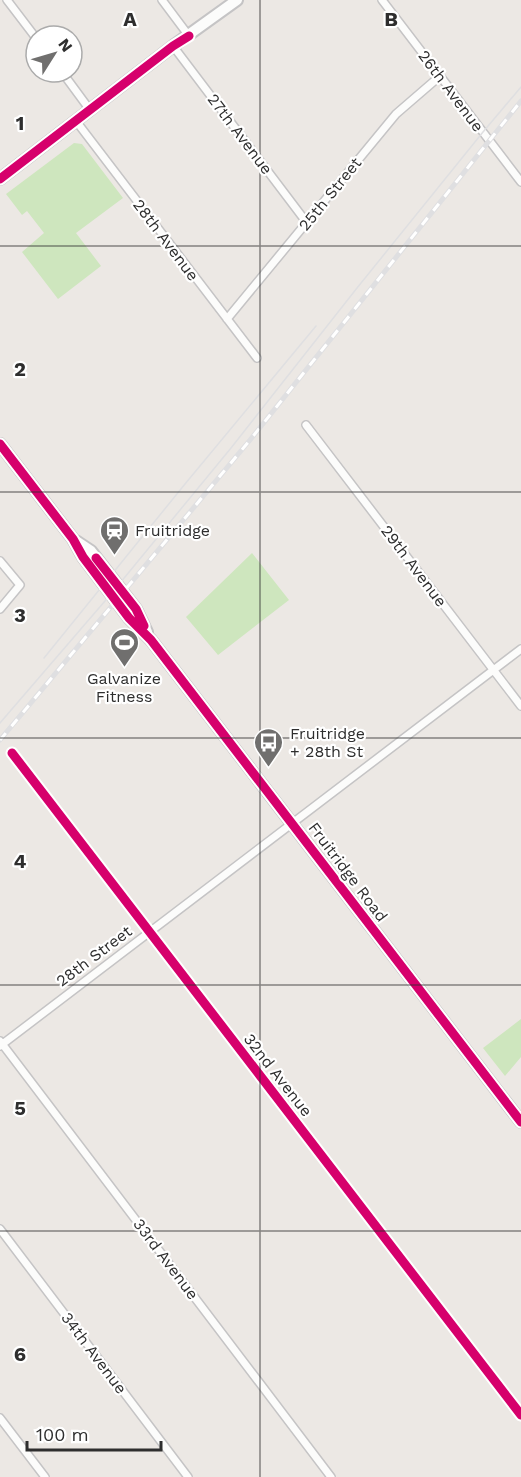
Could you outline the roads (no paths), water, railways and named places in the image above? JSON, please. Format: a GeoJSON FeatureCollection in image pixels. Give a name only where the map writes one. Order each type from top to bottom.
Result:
{"type":"FeatureCollection","features":[{"type":"Feature","properties":{"kind":"main road"},"geometry":{"type":"LineString","coordinates":[[0,178],[237,0]]}},
{"type":"Feature","properties":{"kind":"main road","name":"Fruitridge Road"},"geometry":{"type":"LineString","coordinates":[[0,444],[73,539],[83,557],[129,618],[151,640],[521,1122]]}},
{"type":"Feature","properties":{"kind":"street"},"geometry":{"type":"LineString","coordinates":[[7,0],[25,24]]}},
{"type":"Feature","properties":{"kind":"street"},"geometry":{"type":"LineString","coordinates":[[162,0],[189,36]]}},
{"type":"Feature","properties":{"kind":"street","name":"26th Avenue"},"geometry":{"type":"LineString","coordinates":[[382,0],[521,182]]}},
{"type":"Feature","properties":{"kind":"street","name":"27th Avenue"},"geometry":{"type":"LineString","coordinates":[[173,46],[307,223]]}},
{"type":"Feature","properties":{"kind":"street","name":"25th Street"},"geometry":{"type":"LineString","coordinates":[[227,319],[401,108],[440,76]]}},
{"type":"Feature","properties":{"kind":"street"},"geometry":{"type":"LineString","coordinates":[[71,84],[90,110]]}},
{"type":"Feature","properties":{"kind":"street","name":"28th Avenue"},"geometry":{"type":"LineString","coordinates":[[76,121],[257,358]]}},
{"type":"Feature","properties":{"kind":"street","name":"29th Avenue"},"geometry":{"type":"LineString","coordinates":[[306,425],[521,706]]}},
{"type":"Feature","properties":{"kind":"street"},"geometry":{"type":"LineString","coordinates":[[0,561],[20,585],[0,609]]}},
{"type":"Feature","properties":{"kind":"street","name":"28th Street"},"geometry":{"type":"LineString","coordinates":[[1,1044],[521,649]]}},
{"type":"Feature","properties":{"kind":"street","name":"32nd Avenue"},"geometry":{"type":"LineString","coordinates":[[12,753],[521,1415]]}},
{"type":"Feature","properties":{"kind":"street","name":"33rd Avenue"},"geometry":{"type":"LineString","coordinates":[[1,1044],[332,1477]]}},
{"type":"Feature","properties":{"kind":"street","name":"34th Avenue"},"geometry":{"type":"LineString","coordinates":[[0,1229],[188,1477]]}},
{"type":"Feature","properties":{"kind":"street"},"geometry":{"type":"LineString","coordinates":[[0,1418],[45,1477]]}},
{"type":"Feature","properties":{"kind":"tram line"},"geometry":{"type":"LineString","coordinates":[[0,723],[111,594],[231,448],[357,288],[521,87]]}},
{"type":"Feature","properties":{"kind":"tram line"},"geometry":{"type":"LineString","coordinates":[[44,658],[316,326]]}},
{"type":"Feature","properties":{"kind":"railway"},"geometry":{"type":"LineString","coordinates":[[0,740],[250,440],[521,101]]}},
{"type":"Feature","properties":{"kind":"place","name":"Fruitridge"},"geometry":{"type":"Point","coordinates":[114,556]}},
{"type":"Feature","properties":{"kind":"place","name":"Galvanize Fitness"},"geometry":{"type":"Point","coordinates":[124,668]}},
{"type":"Feature","properties":{"kind":"place","name":"Fruitridge + 28th St"},"geometry":{"type":"Point","coordinates":[269,768]}}]}
